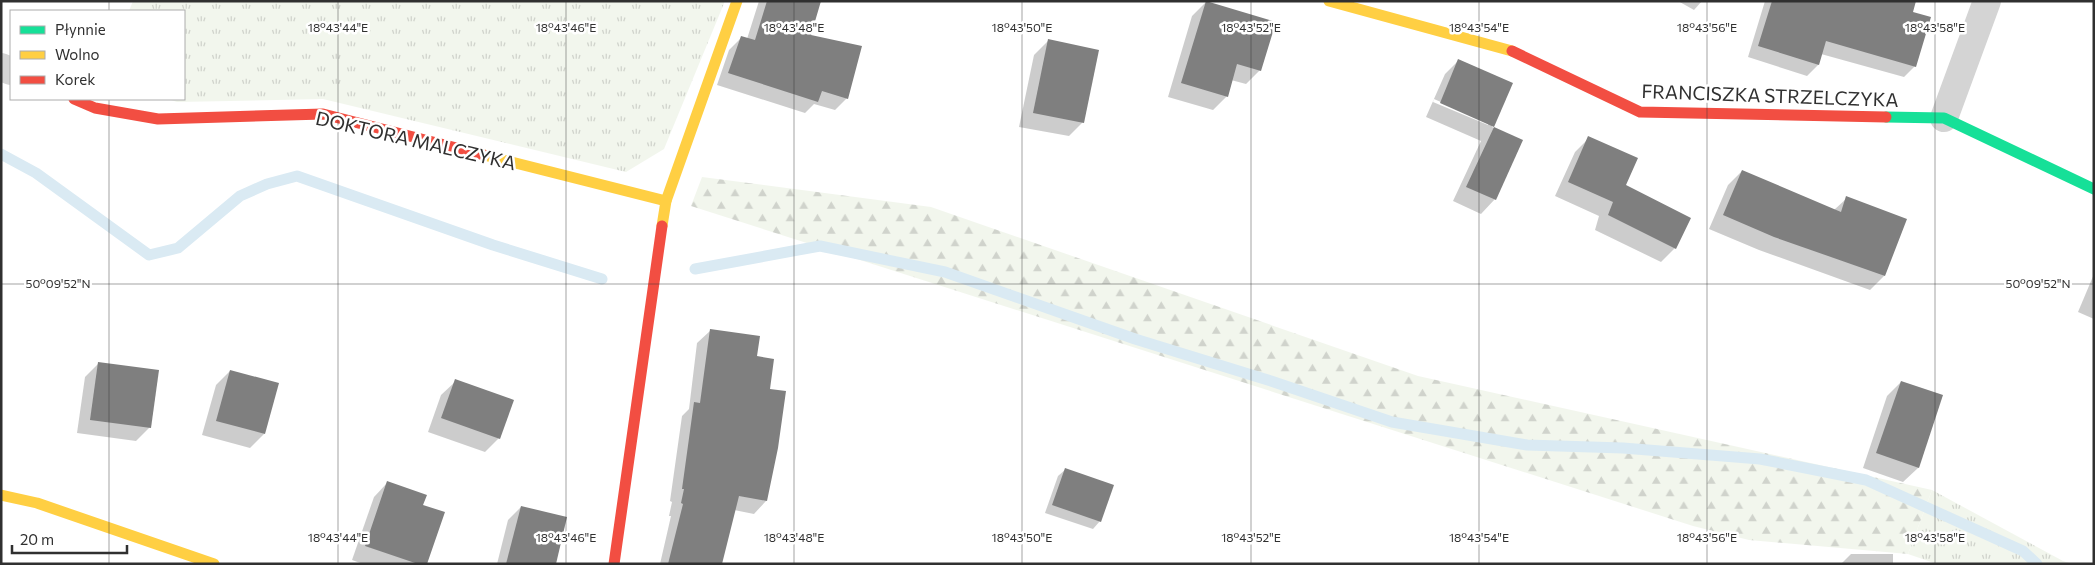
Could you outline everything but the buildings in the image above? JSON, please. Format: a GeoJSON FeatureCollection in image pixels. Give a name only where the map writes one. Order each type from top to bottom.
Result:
{"type":"FeatureCollection","features":[{"type":"Feature","properties":{"kind":"street"},"geometry":{"type":"LineString","coordinates":[[614,564],[666,202],[736,1]]}},
{"type":"Feature","properties":{"kind":"street","name":"FRANCISZKA STRZELCZYKA"},"geometry":{"type":"LineString","coordinates":[[1328,1],[1515,52],[1640,112],[1944,118],[2094,189]]}},
{"type":"Feature","properties":{"kind":"street"},"geometry":{"type":"LineString","coordinates":[[1944,118],[1987,1]]}},
{"type":"Feature","properties":{"kind":"street","name":"DOKTORA MALCZYKA"},"geometry":{"type":"LineString","coordinates":[[76,100],[95,108],[158,119],[323,114],[666,202]]}},
{"type":"Feature","properties":{"kind":"street"},"geometry":{"type":"LineString","coordinates":[[1,495],[37,503],[214,564]]}},
{"type":"Feature","properties":{"kind":"green space"},"geometry":{"type":"Polygon","coordinates":[[[133,1],[725,1],[664,149],[626,172],[323,99],[177,102],[171,100],[185,100],[185,10],[129,10],[133,1]]]}},
{"type":"Feature","properties":{"kind":"green space"},"geometry":{"type":"Polygon","coordinates":[[[702,177],[931,207],[1418,376],[1932,490],[1908,554],[1749,540],[1693,526],[691,206],[702,177]]]}},
{"type":"Feature","properties":{"kind":"green space"},"geometry":{"type":"Polygon","coordinates":[[[1932,490],[2063,561],[2072,564],[1937,564],[1908,554],[1932,490]]]}},
{"type":"Feature","properties":{"kind":"waterway"},"geometry":{"type":"LineString","coordinates":[[1,154],[36,173],[149,255],[178,248],[240,196],[267,184],[297,176],[493,245],[602,279]]}},
{"type":"Feature","properties":{"kind":"waterway"},"geometry":{"type":"LineString","coordinates":[[695,269],[820,246],[945,272],[1135,339],[1271,381],[1392,422],[1527,445],[1623,448],[1760,459],[1866,480],[2023,551],[2037,564]]}},
{"type":"Feature","properties":{"kind":"traffic: fast"},"geometry":{"type":"LineString","coordinates":[[1886,117],[1944,118],[2094,189]]}},
{"type":"Feature","properties":{"kind":"traffic: slow"},"geometry":{"type":"LineString","coordinates":[[662,226],[666,201],[737,1]]}},
{"type":"Feature","properties":{"kind":"traffic: slow"},"geometry":{"type":"LineString","coordinates":[[1329,1],[1512,51]]}},
{"type":"Feature","properties":{"kind":"traffic: slow"},"geometry":{"type":"LineString","coordinates":[[484,155],[666,201]]}},
{"type":"Feature","properties":{"kind":"traffic: slow"},"geometry":{"type":"LineString","coordinates":[[1,495],[37,503],[214,564]]}},
{"type":"Feature","properties":{"kind":"traffic: jam"},"geometry":{"type":"LineString","coordinates":[[1512,51],[1640,112],[1886,117]]}},
{"type":"Feature","properties":{"kind":"traffic: jam"},"geometry":{"type":"LineString","coordinates":[[76,100],[95,108],[158,119],[323,114],[484,155]]}},
{"type":"Feature","properties":{"kind":"traffic: jam"},"geometry":{"type":"LineString","coordinates":[[614,564],[662,226]]}}]}
